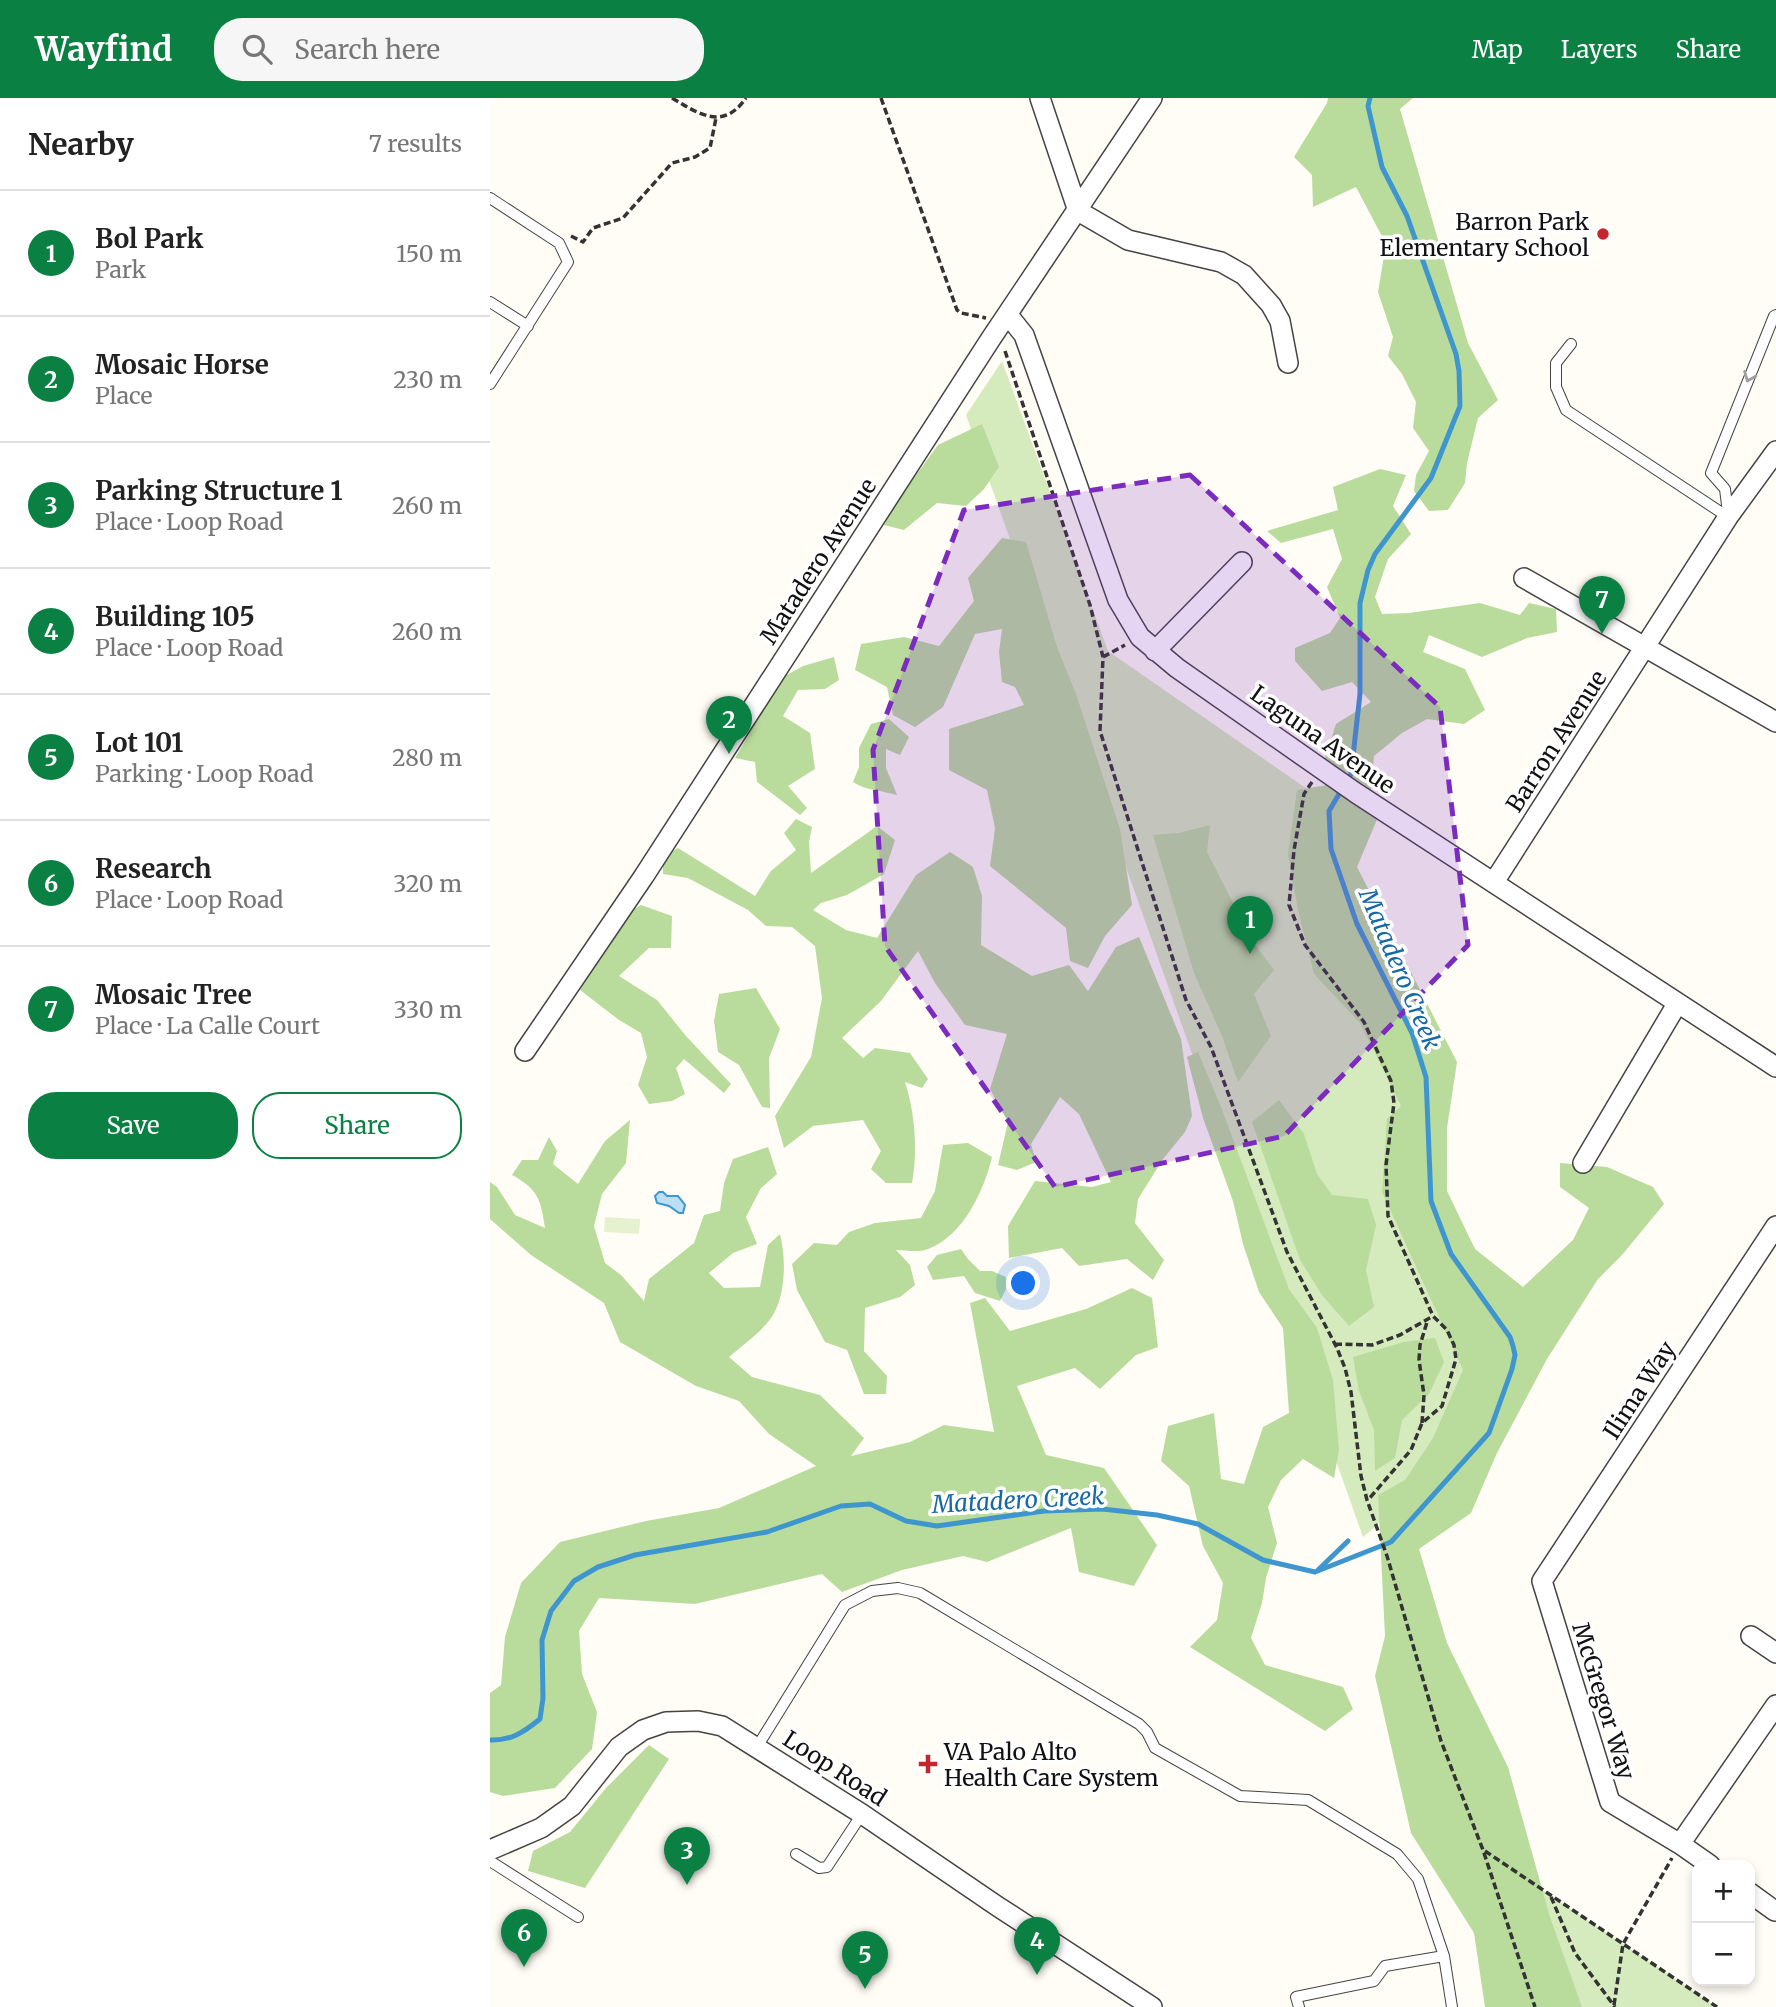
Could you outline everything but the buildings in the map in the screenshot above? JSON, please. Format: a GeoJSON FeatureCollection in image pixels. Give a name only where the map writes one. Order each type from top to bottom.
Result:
{"type":"FeatureCollection","features":[{"type":"Feature","properties":{"kind":"street"},"geometry":{"type":"LineString","coordinates":[[1040,98],[1078,211],[1128,240],[1221,262],[1244,275],[1280,321],[1288,363]]}},
{"type":"Feature","properties":{"kind":"street","name":"Matadero Avenue"},"geometry":{"type":"LineString","coordinates":[[525,1051],[651,865],[1003,322],[1152,98]]}},
{"type":"Feature","properties":{"kind":"street","name":"Laguna Avenue"},"geometry":{"type":"LineString","coordinates":[[1003,322],[1024,335],[1118,600],[1140,637],[1155,651],[1327,774],[1776,1067]]}},
{"type":"Feature","properties":{"kind":"street","name":"Barron Avenue"},"geometry":{"type":"LineString","coordinates":[[1494,882],[1728,517],[1776,452]]}},
{"type":"Feature","properties":{"kind":"street"},"geometry":{"type":"LineString","coordinates":[[1155,651],[1242,562]]}},
{"type":"Feature","properties":{"kind":"street"},"geometry":{"type":"LineString","coordinates":[[1524,578],[1776,722]]}},
{"type":"Feature","properties":{"kind":"street"},"geometry":{"type":"LineString","coordinates":[[1583,1163],[1677,1004]]}},
{"type":"Feature","properties":{"kind":"street","name":"Ilima Way"},"geometry":{"type":"LineString","coordinates":[[1542,1581],[1776,1226]]}},
{"type":"Feature","properties":{"kind":"street","name":"McGregor Way"},"geometry":{"type":"LineString","coordinates":[[1542,1581],[1610,1802],[1703,1860]]}},
{"type":"Feature","properties":{"kind":"street"},"geometry":{"type":"LineString","coordinates":[[1751,1636],[1776,1653]]}},
{"type":"Feature","properties":{"kind":"street"},"geometry":{"type":"LineString","coordinates":[[1680,1844],[1776,1705]]}},
{"type":"Feature","properties":{"kind":"street","name":"Loop Road"},"geometry":{"type":"LineString","coordinates":[[490,1850],[541,1828],[572,1805],[619,1747],[643,1730],[666,1722],[698,1721],[722,1726],[862,1814],[1152,2007]]}},
{"type":"Feature","properties":{"kind":"street"},"geometry":{"type":"LineString","coordinates":[[1755,1897],[1775,1911]]}},
{"type":"Feature","properties":{"kind":"lane"},"geometry":{"type":"LineString","coordinates":[[490,198],[559,243],[568,262],[490,384]]}},
{"type":"Feature","properties":{"kind":"lane"},"geometry":{"type":"LineString","coordinates":[[490,302],[528,326]]}},
{"type":"Feature","properties":{"kind":"lane"},"geometry":{"type":"LineString","coordinates":[[1728,517],[1725,489],[1711,473],[1776,316]]}},
{"type":"Feature","properties":{"kind":"lane"},"geometry":{"type":"LineString","coordinates":[[1571,344],[1556,363],[1556,387],[1566,410],[1728,517]]}},
{"type":"Feature","properties":{"kind":"lane"},"geometry":{"type":"LineString","coordinates":[[757,1747],[845,1605],[872,1591],[898,1588],[920,1593],[1139,1724],[1147,1732],[1155,1748],[1240,1796],[1308,1800],[1397,1854],[1418,1879],[1444,1956],[1452,2007]]}},
{"type":"Feature","properties":{"kind":"lane"},"geometry":{"type":"LineString","coordinates":[[796,1854],[819,1868],[827,1867],[862,1814]]}},
{"type":"Feature","properties":{"kind":"lane"},"geometry":{"type":"LineString","coordinates":[[490,1861],[578,1917]]}},
{"type":"Feature","properties":{"kind":"lane"},"geometry":{"type":"LineString","coordinates":[[1298,2007],[1296,1997],[1374,1980],[1385,1966],[1444,1956]]}},
{"type":"Feature","properties":{"kind":"path"},"geometry":{"type":"LineString","coordinates":[[673,98],[704,116],[716,118],[722,118],[746,98]]}},
{"type":"Feature","properties":{"kind":"path"},"geometry":{"type":"LineString","coordinates":[[881,98],[957,310],[1003,322],[1090,605],[1102,657],[1100,731],[1186,1000],[1211,1047],[1287,1252],[1345,1368],[1367,1500],[1387,1556],[1441,1741],[1483,1850],[1535,2007]]}},
{"type":"Feature","properties":{"kind":"path"},"geometry":{"type":"LineString","coordinates":[[566,234],[583,242],[593,228],[623,218],[673,163],[695,157],[710,148],[716,118]]}},
{"type":"Feature","properties":{"kind":"path"},"geometry":{"type":"LineString","coordinates":[[1102,657],[1140,637]]}},
{"type":"Feature","properties":{"kind":"path"},"geometry":{"type":"LineString","coordinates":[[1327,774],[1304,794],[1294,850],[1289,905],[1305,945],[1364,1021],[1391,1081],[1394,1103],[1386,1165],[1388,1216],[1433,1316],[1447,1330],[1454,1345],[1455,1359],[1442,1406],[1422,1423]]}},
{"type":"Feature","properties":{"kind":"path"},"geometry":{"type":"LineString","coordinates":[[1335,1344],[1372,1345],[1427,1322],[1433,1316]]}},
{"type":"Feature","properties":{"kind":"path"},"geometry":{"type":"LineString","coordinates":[[1367,1500],[1411,1450],[1422,1423],[1424,1395],[1419,1360],[1420,1345],[1427,1322]]}},
{"type":"Feature","properties":{"kind":"path"},"geometry":{"type":"LineString","coordinates":[[1614,2006],[1623,1944],[1680,1844]]}},
{"type":"Feature","properties":{"kind":"path"},"geometry":{"type":"LineString","coordinates":[[1483,1850],[1717,2007]]}},
{"type":"Feature","properties":{"kind":"path"},"geometry":{"type":"LineString","coordinates":[[1550,1895],[1575,1953],[1614,2006]]}},
{"type":"Feature","properties":{"kind":"highlighted area"},"geometry":{"type":"Polygon","coordinates":[[[1190,475],[1440,707],[1468,945],[1284,1136],[1055,1187],[885,946],[873,750],[964,510],[1190,475]]]}},
{"type":"Feature","properties":{"kind":"green space"},"geometry":{"type":"Polygon","coordinates":[[[1328,98],[1413,98],[1400,109],[1468,343],[1498,400],[1478,418],[1465,483],[1448,510],[1429,511],[1414,491],[1416,475],[1429,451],[1413,428],[1416,402],[1402,374],[1388,356],[1393,337],[1378,292],[1386,244],[1356,187],[1313,207],[1312,175],[1294,157],[1328,98]]]}},
{"type":"Feature","properties":{"kind":"green space"},"geometry":{"type":"Polygon","coordinates":[[[1002,361],[1108,651],[1326,802],[1418,1083],[1481,1346],[1431,1479],[1363,1537],[966,415],[1002,361]]]}},
{"type":"Feature","properties":{"kind":"green space"},"geometry":{"type":"Polygon","coordinates":[[[982,424],[999,467],[984,489],[966,506],[937,503],[904,530],[884,525],[900,497],[938,445],[982,424]]]}},
{"type":"Feature","properties":{"kind":"green space"},"geometry":{"type":"Polygon","coordinates":[[[1380,469],[1406,475],[1393,506],[1411,534],[1388,559],[1375,597],[1382,614],[1480,603],[1520,615],[1529,603],[1556,609],[1557,632],[1527,638],[1482,657],[1429,635],[1423,652],[1465,669],[1485,710],[1464,724],[1427,719],[1402,733],[1374,756],[1371,790],[1325,758],[1336,724],[1371,702],[1352,682],[1322,691],[1295,661],[1295,648],[1330,633],[1340,618],[1327,587],[1342,559],[1333,529],[1281,543],[1267,531],[1338,510],[1333,487],[1380,469]]]}},
{"type":"Feature","properties":{"kind":"green space"},"geometry":{"type":"Polygon","coordinates":[[[1002,538],[1026,542],[1057,647],[1076,694],[1120,829],[1132,905],[1105,936],[1088,968],[1070,961],[1066,928],[990,866],[995,828],[987,790],[949,770],[949,729],[1024,705],[1015,687],[1002,682],[999,652],[1002,629],[975,634],[943,707],[915,727],[893,715],[887,687],[855,670],[861,644],[904,637],[939,646],[974,601],[968,578],[1002,538]]]}},
{"type":"Feature","properties":{"kind":"green space"},"geometry":{"type":"Polygon","coordinates":[[[834,657],[839,680],[825,689],[798,690],[783,716],[810,733],[815,769],[788,786],[807,808],[800,815],[757,782],[755,762],[735,758],[783,677],[803,666],[834,657]]]}},
{"type":"Feature","properties":{"kind":"green space"},"geometry":{"type":"Polygon","coordinates":[[[889,719],[909,737],[900,755],[886,749],[886,768],[897,795],[869,789],[853,782],[859,767],[859,748],[871,724],[889,719]]]}},
{"type":"Feature","properties":{"kind":"green space"},"geometry":{"type":"Polygon","coordinates":[[[1334,784],[1378,817],[1357,867],[1457,1062],[1447,1128],[1447,1191],[1475,1249],[1523,1287],[1573,1240],[1589,1208],[1560,1187],[1560,1163],[1607,1167],[1653,1187],[1664,1204],[1622,1255],[1598,1279],[1547,1359],[1497,1453],[1471,1513],[1419,1549],[1447,1643],[1508,1767],[1550,1917],[1582,2007],[1485,2007],[1474,1933],[1411,1833],[1375,1676],[1385,1636],[1378,1495],[1405,1480],[1433,1438],[1463,1370],[1382,1192],[1387,1119],[1401,1106],[1360,1023],[1314,974],[1298,910],[1288,854],[1297,790],[1334,784]]]}},
{"type":"Feature","properties":{"kind":"green space"},"geometry":{"type":"Polygon","coordinates":[[[796,819],[812,827],[809,842],[811,873],[877,826],[895,840],[884,874],[847,895],[821,903],[813,910],[846,930],[877,938],[916,875],[950,852],[973,867],[982,896],[981,945],[1032,976],[1069,965],[1088,991],[1116,947],[1139,937],[1181,1039],[1192,1116],[1185,1132],[1163,1159],[1138,1199],[1135,1223],[1164,1260],[1153,1280],[1127,1259],[1079,1266],[1062,1248],[1009,1258],[1008,1226],[1035,1181],[1092,1187],[1111,1182],[1079,1114],[1060,1097],[1031,1144],[1036,1162],[1017,1170],[998,1165],[1008,1122],[990,1089],[1007,1034],[965,1025],[935,983],[918,951],[881,1001],[842,1038],[863,1058],[875,1048],[910,1053],[928,1079],[922,1088],[905,1082],[914,1132],[912,1183],[886,1183],[871,1169],[881,1151],[863,1120],[813,1126],[784,1148],[775,1116],[811,1057],[822,998],[815,946],[792,927],[766,926],[748,910],[688,878],[663,874],[663,856],[678,848],[755,896],[771,871],[796,850],[784,833],[796,819]]]}},
{"type":"Feature","properties":{"kind":"green space"},"geometry":{"type":"Polygon","coordinates":[[[1210,825],[1207,852],[1253,942],[1274,970],[1254,994],[1271,1036],[1238,1082],[1222,1036],[1194,973],[1153,835],[1179,833],[1210,825]]]}},
{"type":"Feature","properties":{"kind":"green space"},"geometry":{"type":"Polygon","coordinates":[[[641,905],[672,916],[671,948],[649,948],[619,976],[657,1000],[731,1084],[724,1093],[684,1059],[676,1068],[685,1094],[672,1101],[649,1104],[638,1085],[647,1057],[641,1033],[580,990],[595,961],[626,914],[641,905]]]}},
{"type":"Feature","properties":{"kind":"green space"},"geometry":{"type":"Polygon","coordinates":[[[756,988],[780,1029],[769,1058],[770,1108],[762,1107],[739,1065],[718,1052],[714,1021],[719,994],[756,988]]]}},
{"type":"Feature","properties":{"kind":"green space"},"geometry":{"type":"Polygon","coordinates":[[[1198,1052],[1289,1289],[1317,1328],[1333,1380],[1339,1450],[1334,1478],[1303,1459],[1281,1480],[1268,1507],[1277,1543],[1251,1638],[1265,1665],[1343,1687],[1353,1709],[1325,1731],[1190,1647],[1217,1620],[1223,1583],[1203,1546],[1189,1486],[1161,1461],[1168,1426],[1214,1413],[1221,1479],[1244,1484],[1263,1427],[1289,1413],[1283,1328],[1259,1292],[1243,1244],[1233,1201],[1203,1118],[1187,1057],[1198,1052]]]}},
{"type":"Feature","properties":{"kind":"green space"},"geometry":{"type":"Polygon","coordinates":[[[1279,1100],[1304,1134],[1317,1174],[1332,1195],[1368,1199],[1376,1225],[1366,1270],[1374,1307],[1349,1326],[1322,1295],[1300,1260],[1252,1122],[1279,1100]]]}},
{"type":"Feature","properties":{"kind":"green space"},"geometry":{"type":"Polygon","coordinates":[[[630,1120],[626,1163],[602,1194],[594,1226],[605,1263],[621,1275],[644,1301],[649,1279],[694,1243],[704,1215],[720,1211],[724,1183],[733,1159],[768,1147],[777,1174],[761,1188],[746,1217],[757,1244],[733,1253],[709,1273],[724,1288],[760,1287],[768,1245],[780,1234],[784,1264],[783,1286],[769,1321],[729,1357],[752,1377],[820,1395],[864,1438],[851,1456],[910,1442],[944,1425],[994,1432],[970,1303],[985,1298],[1010,1331],[1086,1309],[1132,1288],[1152,1298],[1158,1347],[1136,1355],[1100,1389],[1075,1368],[1017,1386],[1046,1455],[1104,1468],[1157,1545],[1134,1586],[1079,1572],[1071,1528],[987,1562],[963,1556],[902,1570],[842,1592],[822,1574],[695,1604],[599,1598],[579,1631],[582,1674],[597,1712],[592,1749],[555,1788],[503,1796],[490,1792],[490,1693],[501,1685],[505,1637],[521,1583],[560,1542],[646,1521],[719,1508],[816,1466],[769,1434],[739,1401],[696,1386],[620,1342],[604,1303],[531,1255],[490,1219],[490,1182],[497,1187],[515,1215],[545,1228],[537,1196],[528,1185],[512,1175],[522,1160],[538,1160],[549,1137],[557,1151],[553,1164],[578,1184],[605,1141],[630,1120]]]}},
{"type":"Feature","properties":{"kind":"green space"},"geometry":{"type":"Polygon","coordinates":[[[968,1143],[992,1157],[984,1184],[970,1211],[952,1234],[940,1243],[921,1251],[896,1250],[910,1265],[915,1285],[900,1297],[865,1308],[864,1351],[887,1376],[886,1394],[864,1394],[847,1350],[825,1342],[797,1290],[792,1264],[814,1243],[837,1245],[849,1232],[875,1223],[921,1218],[935,1191],[943,1145],[968,1143]]]}},
{"type":"Feature","properties":{"kind":"green space"},"geometry":{"type":"Polygon","coordinates":[[[605,1217],[640,1219],[639,1234],[604,1232],[605,1217]]]}},
{"type":"Feature","properties":{"kind":"green space"},"geometry":{"type":"Polygon","coordinates":[[[961,1249],[980,1271],[992,1271],[1006,1277],[1006,1289],[1000,1301],[975,1293],[964,1276],[933,1280],[927,1267],[937,1255],[961,1249]]]}},
{"type":"Feature","properties":{"kind":"green space"},"geometry":{"type":"Polygon","coordinates":[[[1435,1338],[1444,1362],[1429,1394],[1402,1420],[1395,1458],[1375,1471],[1374,1430],[1359,1391],[1353,1357],[1404,1342],[1435,1338]]]}},
{"type":"Feature","properties":{"kind":"green space"},"geometry":{"type":"Polygon","coordinates":[[[649,1745],[669,1759],[585,1888],[528,1871],[533,1851],[570,1832],[606,1788],[649,1745]]]}},
{"type":"Feature","properties":{"kind":"green space"},"geometry":{"type":"Polygon","coordinates":[[[1483,1850],[1717,2007],[1541,2007],[1483,1850]]]}},
{"type":"Feature","properties":{"kind":"water"},"geometry":{"type":"Polygon","coordinates":[[[659,1192],[667,1196],[678,1196],[685,1205],[683,1213],[657,1203],[655,1196],[659,1192]]]}},
{"type":"Feature","properties":{"kind":"waterway","name":"Matadero Creek"},"geometry":{"type":"LineString","coordinates":[[1347,780],[1351,774],[1360,694],[1360,603],[1368,570],[1375,554],[1431,478],[1460,406],[1456,354],[1407,216],[1382,167],[1368,106],[1370,98]]}},
{"type":"Feature","properties":{"kind":"waterway","name":"Matadero Creek"},"geometry":{"type":"LineString","coordinates":[[490,1740],[517,1735],[540,1719],[543,1698],[542,1640],[551,1611],[574,1581],[598,1567],[635,1555],[767,1532],[841,1506],[870,1504],[906,1521],[937,1526],[1044,1511],[1102,1509],[1157,1515],[1198,1524],[1263,1560],[1315,1572],[1391,1542],[1489,1433],[1512,1369],[1515,1355],[1513,1346],[1510,1337],[1451,1254],[1431,1201],[1426,1077],[1412,1033],[1357,924],[1331,849],[1329,811],[1342,789]]}},
{"type":"Feature","properties":{"kind":"waterway"},"geometry":{"type":"LineString","coordinates":[[1318,1570],[1348,1541]]}},
{"type":"Feature","properties":{"kind":"place","name":"Barron Park Elementary School"},"geometry":{"type":"Point","coordinates":[1603,234]}},
{"type":"Feature","properties":{"kind":"place","name":"Mosaic Tree"},"geometry":{"type":"Point","coordinates":[1602,634]}},
{"type":"Feature","properties":{"kind":"place","name":"Mosaic Horse"},"geometry":{"type":"Point","coordinates":[729,754]}},
{"type":"Feature","properties":{"kind":"place","name":"Bol Park"},"geometry":{"type":"Point","coordinates":[1250,954]}},
{"type":"Feature","properties":{"kind":"place","name":"VA Palo Alto Health Care System"},"geometry":{"type":"Point","coordinates":[928,1764]}},
{"type":"Feature","properties":{"kind":"place","name":"Parking Structure 1"},"geometry":{"type":"Point","coordinates":[687,1885]}},
{"type":"Feature","properties":{"kind":"place","name":"Research"},"geometry":{"type":"Point","coordinates":[524,1967]}},
{"type":"Feature","properties":{"kind":"place","name":"Building 105"},"geometry":{"type":"Point","coordinates":[1037,1975]}},
{"type":"Feature","properties":{"kind":"place","name":"Lot 101"},"geometry":{"type":"Point","coordinates":[865,1989]}}]}
